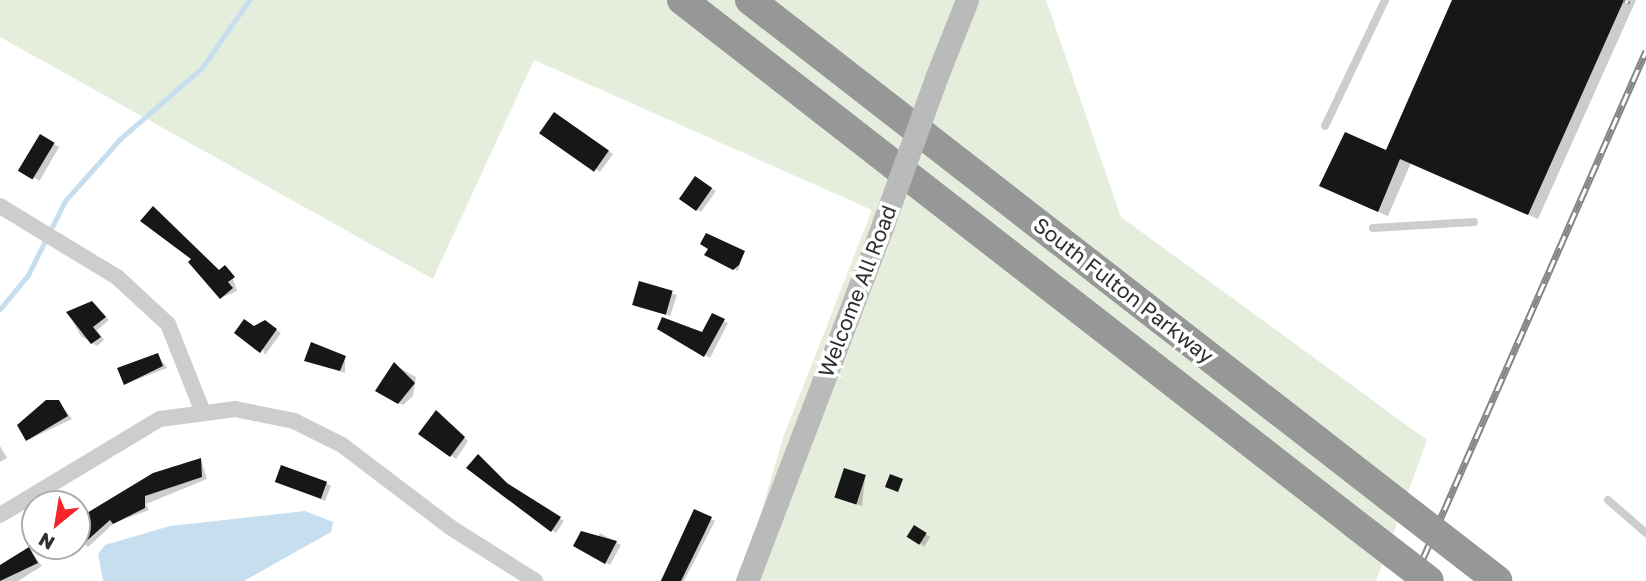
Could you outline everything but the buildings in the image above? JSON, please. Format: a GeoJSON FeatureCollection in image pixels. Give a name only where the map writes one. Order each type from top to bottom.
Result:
{"type":"FeatureCollection","features":[{"type":"Feature","properties":{"kind":"highway","name":"South Fulton Parkway"},"geometry":{"type":"LineString","coordinates":[[682,0],[1429,581]]}},
{"type":"Feature","properties":{"kind":"highway","name":"South Fulton Parkway"},"geometry":{"type":"LineString","coordinates":[[750,0],[1497,581]]}},
{"type":"Feature","properties":{"kind":"street","name":"Welcome All Road"},"geometry":{"type":"LineString","coordinates":[[747,581],[967,0]]}},
{"type":"Feature","properties":{"kind":"street"},"geometry":{"type":"LineString","coordinates":[[0,206],[117,277],[169,324],[202,410]]}},
{"type":"Feature","properties":{"kind":"street"},"geometry":{"type":"LineString","coordinates":[[0,515],[121,437],[202,410],[271,415],[311,429],[535,581]]}},
{"type":"Feature","properties":{"kind":"lane"},"geometry":{"type":"LineString","coordinates":[[1325,126],[1385,0]]}},
{"type":"Feature","properties":{"kind":"lane"},"geometry":{"type":"LineString","coordinates":[[1373,228],[1474,222]]}},
{"type":"Feature","properties":{"kind":"lane"},"geometry":{"type":"LineString","coordinates":[[1608,499],[1646,533]]}},
{"type":"Feature","properties":{"kind":"green space"},"geometry":{"type":"Polygon","coordinates":[[[0,0],[1046,0],[1121,217],[1427,440],[1376,581],[741,581],[783,438],[872,210],[534,60],[433,279],[0,37],[0,0]]]}},
{"type":"Feature","properties":{"kind":"water"},"geometry":{"type":"Polygon","coordinates":[[[305,511],[333,522],[331,532],[244,581],[103,581],[98,554],[105,545],[170,526],[305,511]]]}},
{"type":"Feature","properties":{"kind":"waterway"},"geometry":{"type":"LineString","coordinates":[[0,309],[28,275],[65,201],[120,139],[202,68],[249,0]]}},
{"type":"Feature","properties":{"kind":"railway"},"geometry":{"type":"LineString","coordinates":[[1413,581],[1646,51]]}}]}
